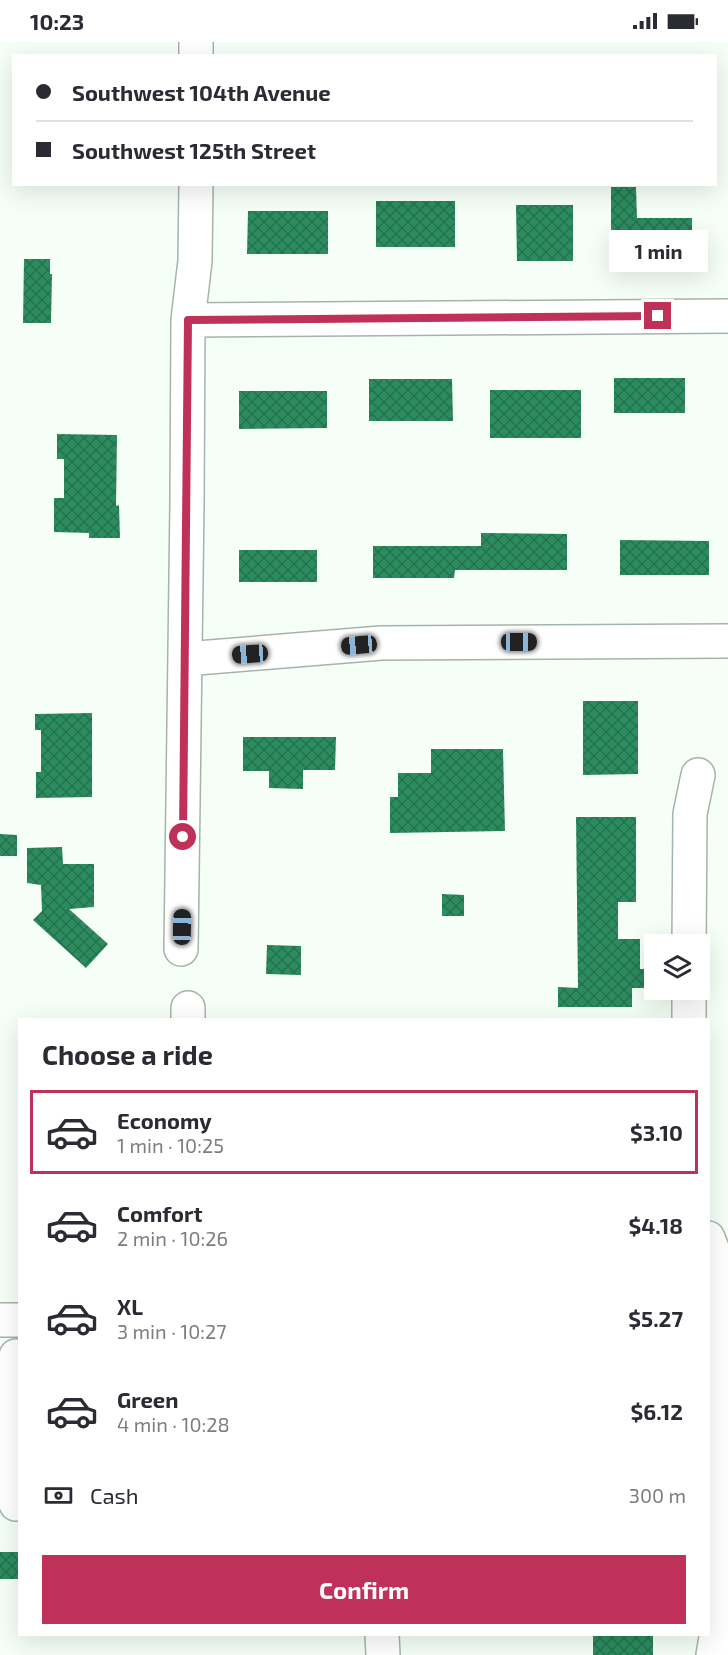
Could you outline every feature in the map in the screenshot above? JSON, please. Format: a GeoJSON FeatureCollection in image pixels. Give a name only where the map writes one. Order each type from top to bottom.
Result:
{"type":"FeatureCollection","features":[{"type":"Feature","properties":{"kind":"street"},"geometry":{"type":"LineString","coordinates":[[182,949],[188,320],[195,261],[196,186]]}},
{"type":"Feature","properties":{"kind":"street"},"geometry":{"type":"LineString","coordinates":[[188,320],[728,316]]}},
{"type":"Feature","properties":{"kind":"street"},"geometry":{"type":"LineString","coordinates":[[185,659],[381,644],[728,641]]}},
{"type":"Feature","properties":{"kind":"street"},"geometry":{"type":"LineString","coordinates":[[689,934],[690,814],[698,775]]}},
{"type":"Feature","properties":{"kind":"street"},"geometry":{"type":"LineString","coordinates":[[689,1000],[689,1018]]}},
{"type":"Feature","properties":{"kind":"street"},"geometry":{"type":"LineString","coordinates":[[710,1243],[721,1270],[724,1590],[713,1655]]}},
{"type":"Feature","properties":{"kind":"street"},"geometry":{"type":"LineString","coordinates":[[0,1320],[18,1320]]}},
{"type":"Feature","properties":{"kind":"street"},"geometry":{"type":"LineString","coordinates":[[12,1504],[16,1356]]}},
{"type":"Feature","properties":{"kind":"street"},"geometry":{"type":"LineString","coordinates":[[382,1636],[382,1655]]}},
{"type":"Feature","properties":{"kind":"building"},"geometry":{"type":"Polygon","coordinates":[[[611,187],[636,187],[637,218],[692,218],[692,266],[670,266],[670,246],[611,246],[611,187]]]}},
{"type":"Feature","properties":{"kind":"building"},"geometry":{"type":"Polygon","coordinates":[[[376,201],[455,201],[455,247],[376,247],[376,201]]]}},
{"type":"Feature","properties":{"kind":"building"},"geometry":{"type":"Polygon","coordinates":[[[516,205],[573,205],[573,261],[517,261],[516,205]]]}},
{"type":"Feature","properties":{"kind":"building"},"geometry":{"type":"Polygon","coordinates":[[[248,211],[328,211],[328,254],[247,254],[248,211]]]}},
{"type":"Feature","properties":{"kind":"building"},"geometry":{"type":"Polygon","coordinates":[[[24,259],[50,259],[51,323],[23,323],[24,259]]]}},
{"type":"Feature","properties":{"kind":"building"},"geometry":{"type":"Polygon","coordinates":[[[614,378],[685,378],[685,413],[614,413],[614,378]]]}},
{"type":"Feature","properties":{"kind":"building"},"geometry":{"type":"Polygon","coordinates":[[[369,379],[452,379],[453,421],[369,421],[369,379]]]}},
{"type":"Feature","properties":{"kind":"building"},"geometry":{"type":"Polygon","coordinates":[[[490,390],[581,390],[581,438],[490,438],[490,390]]]}},
{"type":"Feature","properties":{"kind":"building"},"geometry":{"type":"Polygon","coordinates":[[[239,391],[327,391],[327,428],[239,429],[239,391]]]}},
{"type":"Feature","properties":{"kind":"building"},"geometry":{"type":"Polygon","coordinates":[[[57,434],[117,435],[116,506],[119,505],[120,538],[89,538],[89,533],[54,532],[54,498],[64,498],[64,459],[57,459],[57,434]]]}},
{"type":"Feature","properties":{"kind":"building"},"geometry":{"type":"Polygon","coordinates":[[[481,533],[567,534],[567,570],[455,570],[454,578],[373,578],[373,546],[481,546],[481,533]]]}},
{"type":"Feature","properties":{"kind":"building"},"geometry":{"type":"Polygon","coordinates":[[[620,540],[709,541],[709,575],[620,575],[620,540]]]}},
{"type":"Feature","properties":{"kind":"building"},"geometry":{"type":"Polygon","coordinates":[[[239,550],[317,550],[317,582],[239,582],[239,550]]]}},
{"type":"Feature","properties":{"kind":"building"},"geometry":{"type":"Polygon","coordinates":[[[583,701],[638,701],[638,774],[583,775],[583,701]]]}},
{"type":"Feature","properties":{"kind":"building"},"geometry":{"type":"Polygon","coordinates":[[[92,713],[92,797],[36,798],[36,772],[41,772],[41,730],[35,730],[35,714],[92,713]]]}},
{"type":"Feature","properties":{"kind":"building"},"geometry":{"type":"Polygon","coordinates":[[[243,737],[336,737],[335,770],[303,770],[303,789],[269,788],[269,771],[243,771],[243,737]]]}},
{"type":"Feature","properties":{"kind":"building"},"geometry":{"type":"Polygon","coordinates":[[[431,749],[503,749],[505,831],[390,833],[390,797],[398,797],[398,773],[431,773],[431,749]]]}},
{"type":"Feature","properties":{"kind":"building"},"geometry":{"type":"Polygon","coordinates":[[[576,817],[636,817],[636,902],[618,902],[618,939],[640,939],[640,969],[644,969],[644,988],[632,988],[632,1007],[558,1007],[558,987],[578,988],[576,817]]]}},
{"type":"Feature","properties":{"kind":"building"},"geometry":{"type":"Polygon","coordinates":[[[0,834],[17,835],[17,856],[0,856],[0,834]]]}},
{"type":"Feature","properties":{"kind":"building"},"geometry":{"type":"Polygon","coordinates":[[[62,847],[63,864],[94,864],[94,907],[69,909],[108,944],[86,968],[33,920],[42,911],[41,885],[27,883],[27,848],[62,847]]]}},
{"type":"Feature","properties":{"kind":"building"},"geometry":{"type":"Polygon","coordinates":[[[442,894],[464,895],[464,916],[442,916],[442,894]]]}},
{"type":"Feature","properties":{"kind":"building"},"geometry":{"type":"Polygon","coordinates":[[[267,945],[301,946],[301,975],[266,974],[267,945]]]}},
{"type":"Feature","properties":{"kind":"building"},"geometry":{"type":"Polygon","coordinates":[[[0,1552],[18,1552],[18,1579],[0,1579],[0,1552]]]}},
{"type":"Feature","properties":{"kind":"building"},"geometry":{"type":"Polygon","coordinates":[[[593,1636],[653,1636],[653,1655],[593,1655],[593,1636]]]}},
{"type":"Feature","properties":{"kind":"route"},"geometry":{"type":"LineString","coordinates":[[183,837],[188,320],[658,316]]}}]}
